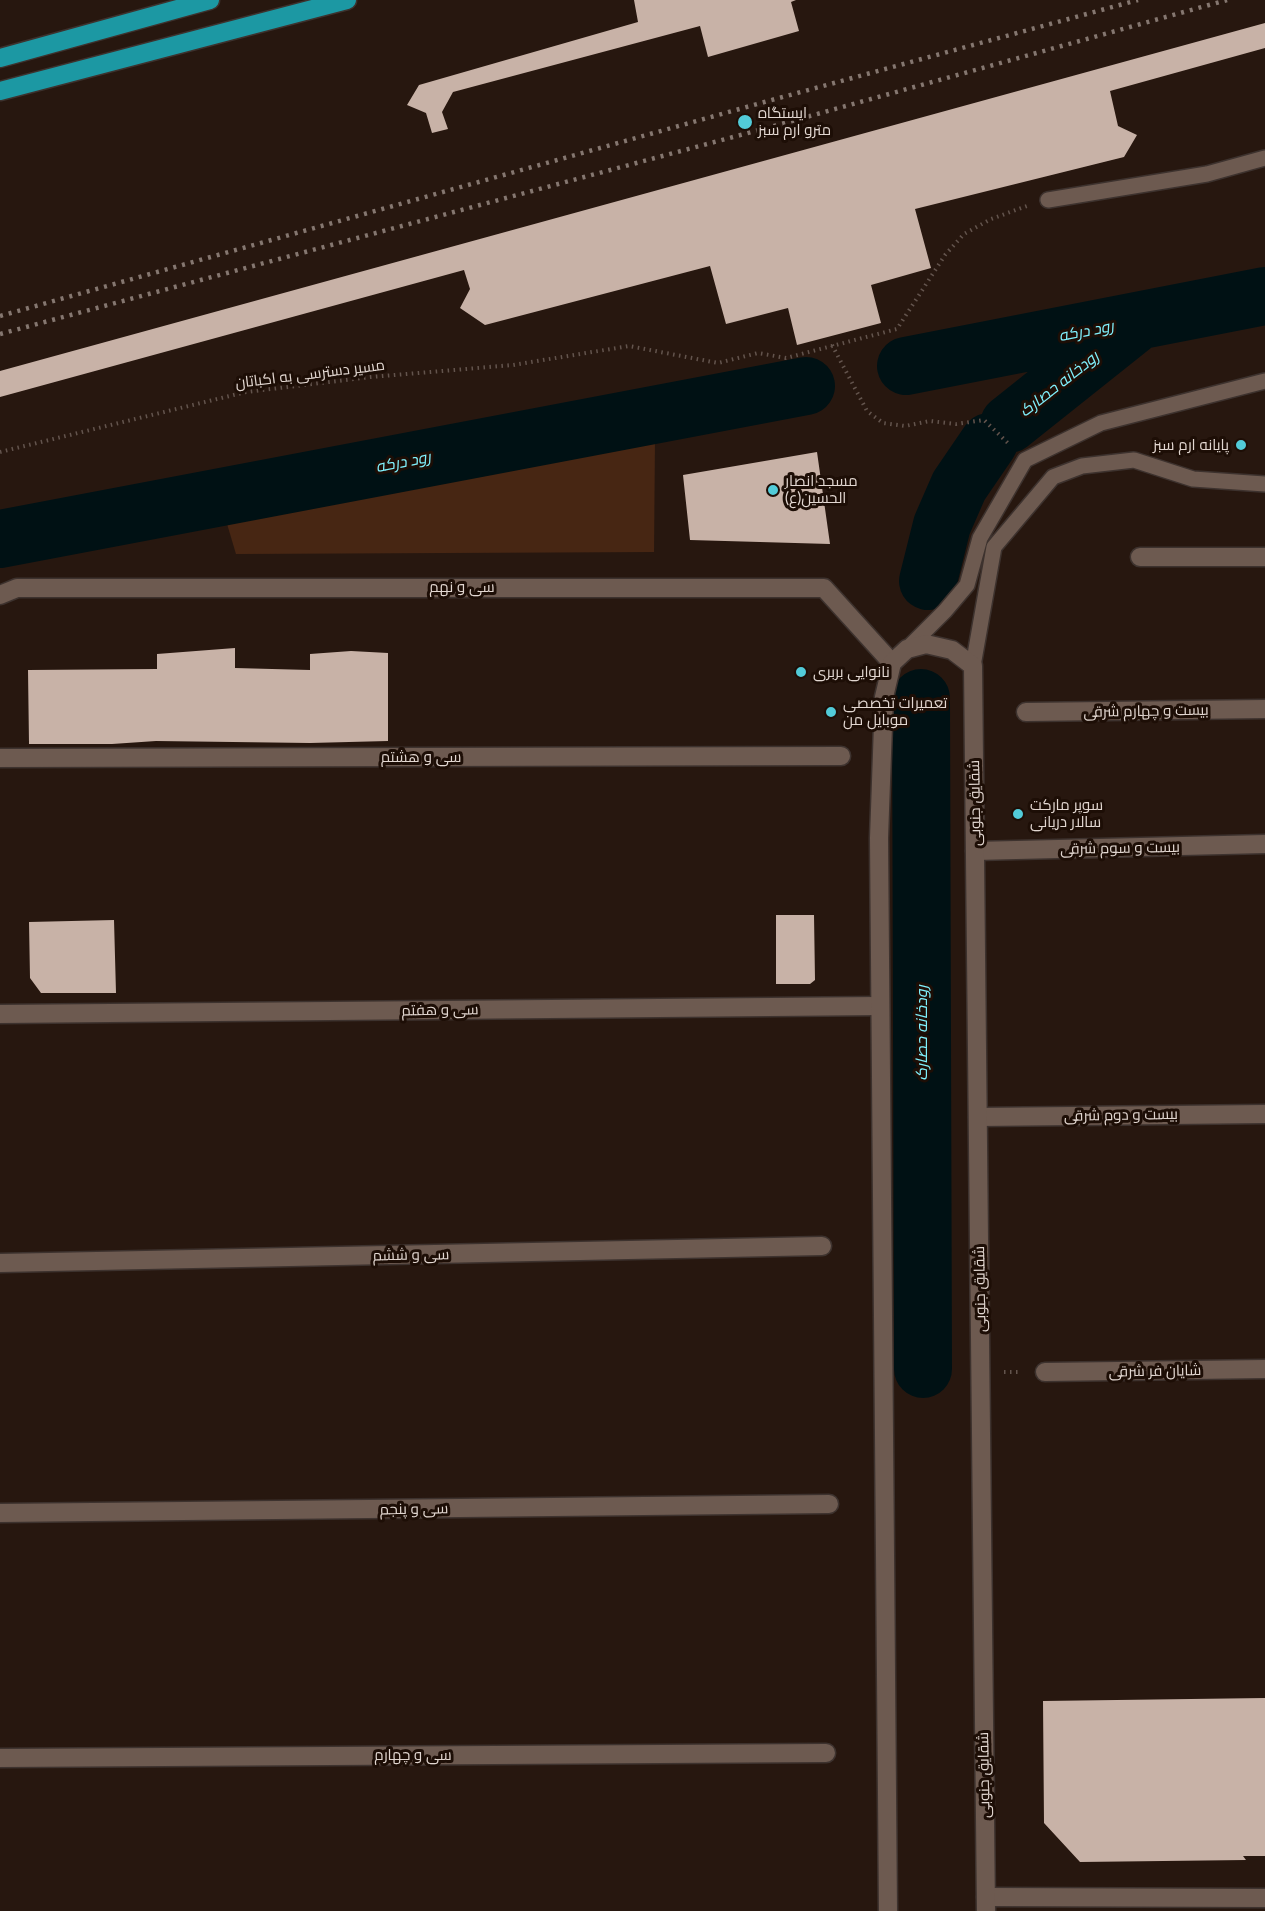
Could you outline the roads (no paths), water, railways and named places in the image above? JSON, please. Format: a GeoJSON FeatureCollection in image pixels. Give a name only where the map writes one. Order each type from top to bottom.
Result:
{"type":"FeatureCollection","features":[{"type":"Feature","properties":{"kind":"highway"},"geometry":{"type":"LineString","coordinates":[[0,58],[210,0]]}},
{"type":"Feature","properties":{"kind":"highway"},"geometry":{"type":"LineString","coordinates":[[0,91],[347,0]]}},
{"type":"Feature","properties":{"kind":"street"},"geometry":{"type":"LineString","coordinates":[[1140,557],[1265,557]]}},
{"type":"Feature","properties":{"kind":"street","name":"سی و نهم"},"geometry":{"type":"LineString","coordinates":[[0,595],[17,588],[824,588],[892,663]]}},
{"type":"Feature","properties":{"kind":"street"},"geometry":{"type":"LineString","coordinates":[[888,1911],[879,838],[884,697],[892,663],[907,649],[926,644],[952,650],[974,666]]}},
{"type":"Feature","properties":{"kind":"street","name":"شقایق جنوبی"},"geometry":{"type":"LineString","coordinates":[[974,666],[986,1904]]}},
{"type":"Feature","properties":{"kind":"street","name":"بیست و چهارم شرقی"},"geometry":{"type":"LineString","coordinates":[[1026,712],[1265,709]]}},
{"type":"Feature","properties":{"kind":"street","name":"سی و هشتم"},"geometry":{"type":"LineString","coordinates":[[0,758],[841,756]]}},
{"type":"Feature","properties":{"kind":"street","name":"بیست و سوم شرقی"},"geometry":{"type":"LineString","coordinates":[[975,851],[1265,844]]}},
{"type":"Feature","properties":{"kind":"street","name":"سی و هفتم"},"geometry":{"type":"LineString","coordinates":[[0,1014],[880,1006]]}},
{"type":"Feature","properties":{"kind":"street","name":"بیست و دوم شرقی"},"geometry":{"type":"LineString","coordinates":[[978,1117],[1265,1114]]}},
{"type":"Feature","properties":{"kind":"street","name":"سی و ششم"},"geometry":{"type":"LineString","coordinates":[[0,1263],[822,1246]]}},
{"type":"Feature","properties":{"kind":"street","name":"شایان فر شرقی"},"geometry":{"type":"LineString","coordinates":[[1046,1372],[1265,1369]]}},
{"type":"Feature","properties":{"kind":"street","name":"سی و پنجم"},"geometry":{"type":"LineString","coordinates":[[0,1513],[829,1504]]}},
{"type":"Feature","properties":{"kind":"street","name":"سی و چهارم"},"geometry":{"type":"LineString","coordinates":[[0,1758],[826,1753]]}},
{"type":"Feature","properties":{"kind":"street"},"geometry":{"type":"LineString","coordinates":[[986,1904],[1049,1898],[1265,1898]]}},
{"type":"Feature","properties":{"kind":"lane"},"geometry":{"type":"LineString","coordinates":[[1048,200],[1208,174],[1265,158]]}},
{"type":"Feature","properties":{"kind":"lane"},"geometry":{"type":"LineString","coordinates":[[907,649],[945,611],[966,585],[980,538],[1025,460],[1101,423],[1265,381]]}},
{"type":"Feature","properties":{"kind":"lane"},"geometry":{"type":"LineString","coordinates":[[974,666],[994,547],[1053,477],[1082,466],[1134,460],[1193,479],[1265,484]]}},
{"type":"Feature","properties":{"kind":"waterway","name":"رود درکه"},"geometry":{"type":"LineString","coordinates":[[906,366],[1265,296]]}},
{"type":"Feature","properties":{"kind":"waterway","name":"رودخانه حصارک"},"geometry":{"type":"LineString","coordinates":[[1009,424],[1132,326]]}},
{"type":"Feature","properties":{"kind":"waterway","name":"رود درکه"},"geometry":{"type":"LineString","coordinates":[[0,539],[806,386]]}},
{"type":"Feature","properties":{"kind":"waterway","name":"رودخانه حصارک"},"geometry":{"type":"LineString","coordinates":[[928,581],[942,525],[959,486],[989,442]]}},
{"type":"Feature","properties":{"kind":"waterway","name":"رودخانه حصارک"},"geometry":{"type":"LineString","coordinates":[[921,698],[923,1369]]}},
{"type":"Feature","properties":{"kind":"railway"},"geometry":{"type":"LineString","coordinates":[[0,316],[1138,0]]}},
{"type":"Feature","properties":{"kind":"railway"},"geometry":{"type":"LineString","coordinates":[[0,334],[774,126],[1227,0]]}},
{"type":"Feature","properties":{"kind":"place","name":"ایستگاه مترو ارم سبز"},"geometry":{"type":"Point","coordinates":[745,122]}},
{"type":"Feature","properties":{"kind":"place","name":"پایانه ارم سبز"},"geometry":{"type":"Point","coordinates":[1241,445]}},
{"type":"Feature","properties":{"kind":"place","name":"مسجد انصار الحسین(ع)"},"geometry":{"type":"Point","coordinates":[773,490]}},
{"type":"Feature","properties":{"kind":"place","name":"نانوایی بربری"},"geometry":{"type":"Point","coordinates":[801,672]}},
{"type":"Feature","properties":{"kind":"place","name":"تعمیرات تخصصی موبایل من"},"geometry":{"type":"Point","coordinates":[831,712]}},
{"type":"Feature","properties":{"kind":"place","name":"سوپر مارکت سالار دریانی"},"geometry":{"type":"Point","coordinates":[1018,814]}}]}
